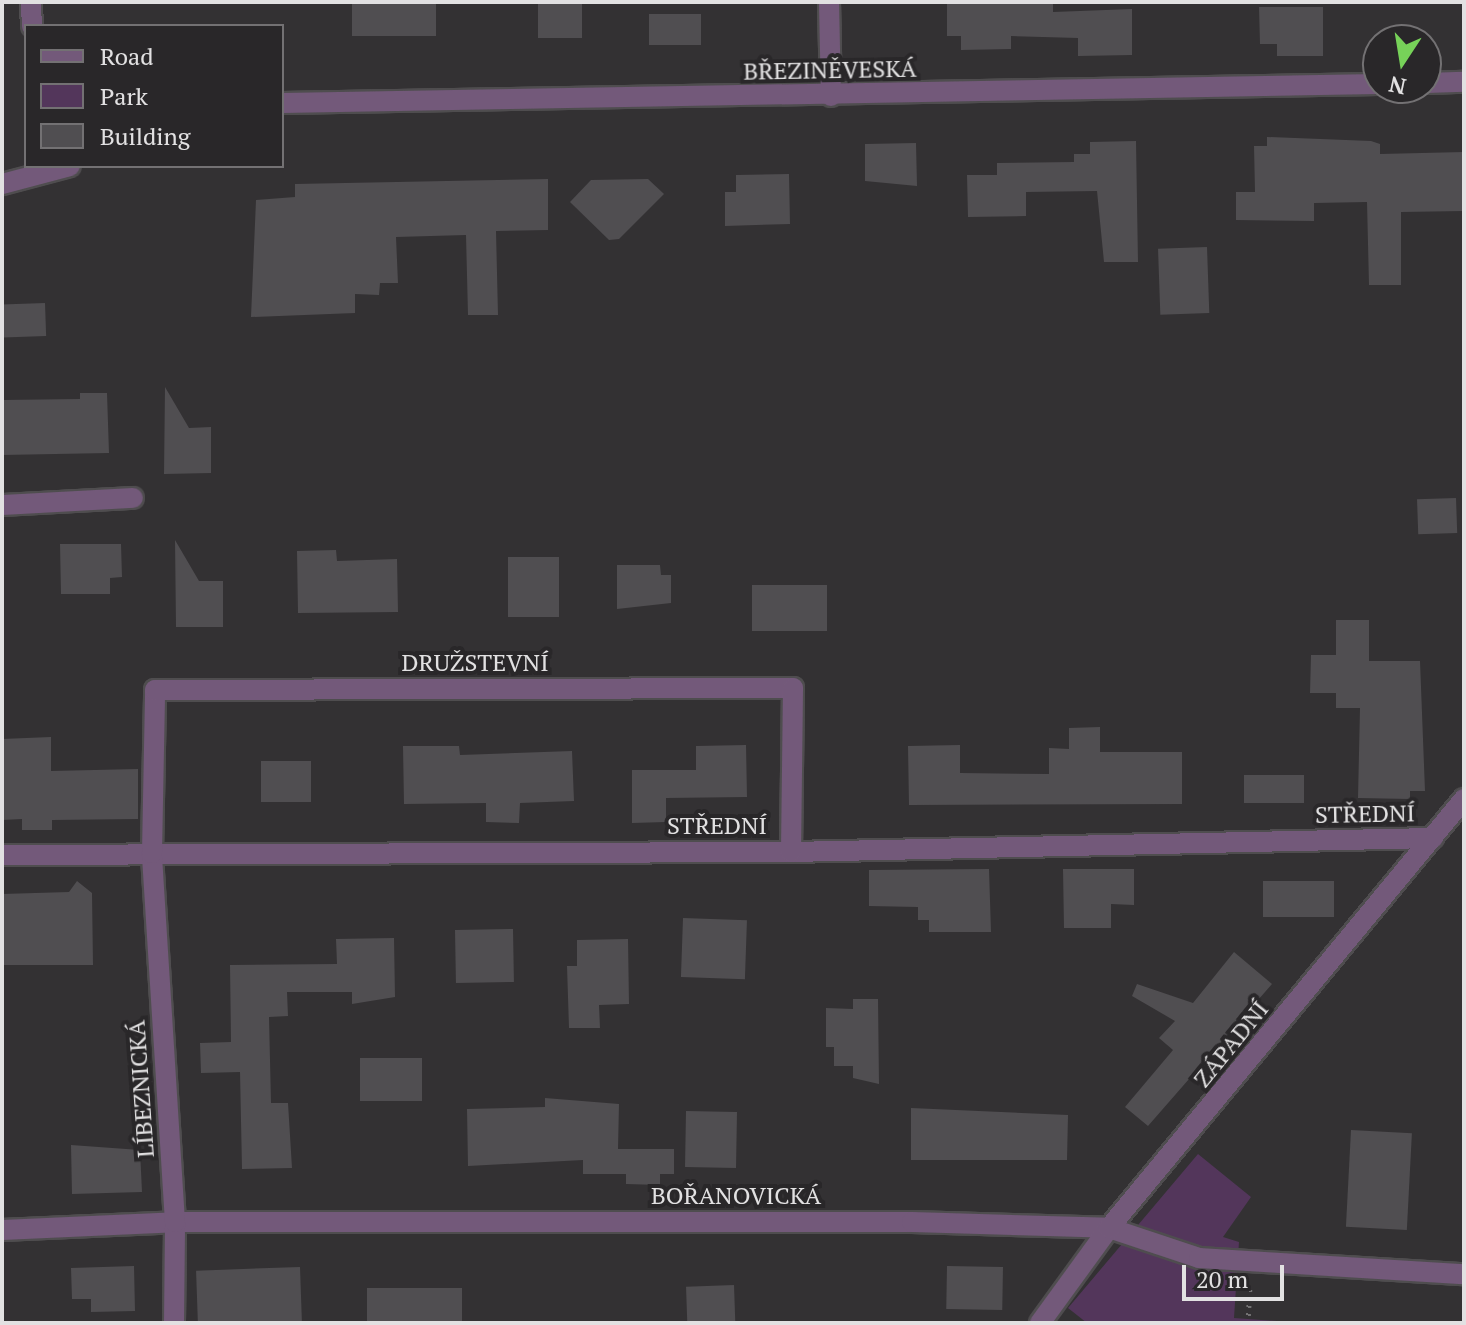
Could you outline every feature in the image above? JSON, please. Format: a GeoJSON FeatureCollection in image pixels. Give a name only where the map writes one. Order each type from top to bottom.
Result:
{"type":"FeatureCollection","features":[{"type":"Feature","properties":{"kind":"street"},"geometry":{"type":"LineString","coordinates":[[31,2],[32,24]]}},
{"type":"Feature","properties":{"kind":"street"},"geometry":{"type":"LineString","coordinates":[[829,2],[831,96]]}},
{"type":"Feature","properties":{"kind":"street"},"geometry":{"type":"LineString","coordinates":[[1442,83],[1464,82]]}},
{"type":"Feature","properties":{"kind":"street","name":"BŘEZINĚVESKÁ"},"geometry":{"type":"LineString","coordinates":[[284,103],[831,96],[1362,84]]}},
{"type":"Feature","properties":{"kind":"street"},"geometry":{"type":"LineString","coordinates":[[2,184],[57,168]]}},
{"type":"Feature","properties":{"kind":"street"},"geometry":{"type":"LineString","coordinates":[[2,505],[133,498]]}},
{"type":"Feature","properties":{"kind":"street","name":"DRUŽSTEVNÍ"},"geometry":{"type":"LineString","coordinates":[[152,853],[155,690],[793,688],[791,852]]}},
{"type":"Feature","properties":{"kind":"street","name":"ZÁPADNÍ"},"geometry":{"type":"LineString","coordinates":[[1040,1323],[1109,1228],[1464,799]]}},
{"type":"Feature","properties":{"kind":"street","name":"STŘEDNÍ"},"geometry":{"type":"LineString","coordinates":[[2,855],[791,852],[1433,838]]}},
{"type":"Feature","properties":{"kind":"street","name":"LÍBEZNICKÁ"},"geometry":{"type":"LineString","coordinates":[[152,853],[175,1222],[174,1323]]}},
{"type":"Feature","properties":{"kind":"street","name":"BOŘANOVICKÁ"},"geometry":{"type":"LineString","coordinates":[[2,1230],[175,1222],[912,1222],[1109,1228],[1199,1258],[1464,1274]]}},
{"type":"Feature","properties":{"kind":"green space"},"geometry":{"type":"Polygon","coordinates":[[[1198,1154],[1251,1197],[1223,1237],[1239,1242],[1234,1318],[1304,1323],[1087,1323],[1068,1308],[1198,1154]]]}},
{"type":"Feature","properties":{"kind":"building"},"geometry":{"type":"Polygon","coordinates":[[[352,2],[436,2],[436,36],[352,36],[352,2]]]}},
{"type":"Feature","properties":{"kind":"building"},"geometry":{"type":"Polygon","coordinates":[[[538,2],[582,2],[582,38],[538,38],[538,2]]]}},
{"type":"Feature","properties":{"kind":"building"},"geometry":{"type":"Polygon","coordinates":[[[947,2],[1053,2],[1053,12],[1132,9],[1132,55],[1078,56],[1078,38],[1011,36],[1011,49],[961,50],[961,36],[947,36],[947,2]]]}},
{"type":"Feature","properties":{"kind":"building"},"geometry":{"type":"Polygon","coordinates":[[[1259,7],[1323,7],[1323,56],[1277,56],[1277,44],[1260,44],[1259,7]]]}},
{"type":"Feature","properties":{"kind":"building"},"geometry":{"type":"Polygon","coordinates":[[[649,14],[701,14],[701,45],[649,45],[649,14]]]}},
{"type":"Feature","properties":{"kind":"building"},"geometry":{"type":"Polygon","coordinates":[[[1267,137],[1371,141],[1380,144],[1380,154],[1464,152],[1464,211],[1401,212],[1401,285],[1369,285],[1367,202],[1314,203],[1314,221],[1236,220],[1236,192],[1255,192],[1254,146],[1267,146],[1267,137]]]}},
{"type":"Feature","properties":{"kind":"building"},"geometry":{"type":"Polygon","coordinates":[[[1136,141],[1138,262],[1104,262],[1097,191],[1026,192],[1026,216],[968,217],[967,175],[997,175],[997,163],[1074,162],[1074,154],[1090,154],[1090,142],[1136,141]]]}},
{"type":"Feature","properties":{"kind":"building"},"geometry":{"type":"Polygon","coordinates":[[[916,143],[917,186],[865,181],[865,144],[916,143]]]}},
{"type":"Feature","properties":{"kind":"building"},"geometry":{"type":"Polygon","coordinates":[[[789,174],[790,224],[725,226],[725,192],[736,192],[736,175],[789,174]]]}},
{"type":"Feature","properties":{"kind":"building"},"geometry":{"type":"Polygon","coordinates":[[[548,179],[548,230],[496,231],[498,315],[468,315],[466,235],[396,237],[398,283],[380,283],[379,295],[355,294],[355,313],[251,317],[256,200],[295,197],[295,184],[548,179]]]}},
{"type":"Feature","properties":{"kind":"building"},"geometry":{"type":"Polygon","coordinates":[[[648,179],[664,194],[619,239],[609,240],[570,202],[591,180],[648,179]]]}},
{"type":"Feature","properties":{"kind":"building"},"geometry":{"type":"Polygon","coordinates":[[[1207,247],[1209,313],[1160,315],[1158,249],[1207,247]]]}},
{"type":"Feature","properties":{"kind":"building"},"geometry":{"type":"Polygon","coordinates":[[[45,303],[46,336],[3,337],[2,305],[45,303]]]}},
{"type":"Feature","properties":{"kind":"building"},"geometry":{"type":"Polygon","coordinates":[[[165,387],[189,428],[211,427],[211,473],[164,474],[165,387]]]}},
{"type":"Feature","properties":{"kind":"building"},"geometry":{"type":"Polygon","coordinates":[[[80,393],[107,393],[109,453],[2,455],[2,400],[80,399],[80,393]]]}},
{"type":"Feature","properties":{"kind":"building"},"geometry":{"type":"Polygon","coordinates":[[[1456,498],[1457,533],[1418,534],[1417,499],[1456,498]]]}},
{"type":"Feature","properties":{"kind":"building"},"geometry":{"type":"Polygon","coordinates":[[[175,540],[199,581],[223,581],[223,627],[176,627],[175,540]]]}},
{"type":"Feature","properties":{"kind":"building"},"geometry":{"type":"Polygon","coordinates":[[[60,544],[121,544],[122,577],[110,578],[110,594],[61,594],[60,544]]]}},
{"type":"Feature","properties":{"kind":"building"},"geometry":{"type":"Polygon","coordinates":[[[336,550],[337,561],[397,559],[398,612],[298,613],[297,551],[336,550]]]}},
{"type":"Feature","properties":{"kind":"building"},"geometry":{"type":"Polygon","coordinates":[[[508,557],[559,557],[559,617],[508,617],[508,557]]]}},
{"type":"Feature","properties":{"kind":"building"},"geometry":{"type":"Polygon","coordinates":[[[617,565],[660,565],[661,575],[671,575],[671,603],[617,609],[617,565]]]}},
{"type":"Feature","properties":{"kind":"building"},"geometry":{"type":"Polygon","coordinates":[[[752,585],[827,585],[827,631],[752,631],[752,585]]]}},
{"type":"Feature","properties":{"kind":"building"},"geometry":{"type":"Polygon","coordinates":[[[1336,620],[1369,620],[1369,661],[1420,661],[1425,791],[1410,791],[1410,799],[1358,798],[1360,708],[1336,708],[1336,693],[1310,693],[1311,655],[1336,655],[1336,620]]]}},
{"type":"Feature","properties":{"kind":"building"},"geometry":{"type":"Polygon","coordinates":[[[1100,727],[1100,752],[1182,752],[1182,804],[909,805],[908,746],[960,745],[960,773],[1049,774],[1049,748],[1069,749],[1069,728],[1100,727]]]}},
{"type":"Feature","properties":{"kind":"building"},"geometry":{"type":"Polygon","coordinates":[[[51,737],[51,771],[138,769],[138,819],[52,820],[52,830],[22,830],[22,819],[2,820],[2,739],[51,737]]]}},
{"type":"Feature","properties":{"kind":"building"},"geometry":{"type":"Polygon","coordinates":[[[746,745],[747,797],[666,798],[666,822],[632,823],[632,770],[696,770],[696,746],[746,745]]]}},
{"type":"Feature","properties":{"kind":"building"},"geometry":{"type":"Polygon","coordinates":[[[403,746],[459,746],[460,755],[572,751],[574,801],[520,803],[519,823],[486,822],[486,803],[404,804],[403,746]]]}},
{"type":"Feature","properties":{"kind":"building"},"geometry":{"type":"Polygon","coordinates":[[[261,761],[311,761],[311,802],[261,802],[261,761]]]}},
{"type":"Feature","properties":{"kind":"building"},"geometry":{"type":"Polygon","coordinates":[[[1244,775],[1304,775],[1304,803],[1244,803],[1244,775]]]}},
{"type":"Feature","properties":{"kind":"building"},"geometry":{"type":"Polygon","coordinates":[[[989,869],[991,932],[929,932],[929,920],[918,920],[918,907],[869,906],[869,870],[989,869]]]}},
{"type":"Feature","properties":{"kind":"building"},"geometry":{"type":"Polygon","coordinates":[[[1063,869],[1134,869],[1134,905],[1111,904],[1111,928],[1064,928],[1063,869]]]}},
{"type":"Feature","properties":{"kind":"building"},"geometry":{"type":"Polygon","coordinates":[[[77,881],[92,893],[93,965],[2,965],[2,894],[69,892],[77,881]]]}},
{"type":"Feature","properties":{"kind":"building"},"geometry":{"type":"Polygon","coordinates":[[[1263,881],[1334,881],[1334,917],[1263,917],[1263,881]]]}},
{"type":"Feature","properties":{"kind":"building"},"geometry":{"type":"Polygon","coordinates":[[[683,918],[747,920],[745,979],[681,977],[683,918]]]}},
{"type":"Feature","properties":{"kind":"building"},"geometry":{"type":"Polygon","coordinates":[[[513,929],[514,982],[456,983],[455,930],[513,929]]]}},
{"type":"Feature","properties":{"kind":"building"},"geometry":{"type":"Polygon","coordinates":[[[394,938],[395,997],[352,1004],[352,992],[287,992],[288,1016],[269,1017],[271,1103],[288,1103],[292,1168],[242,1169],[240,1072],[201,1073],[200,1043],[231,1042],[230,965],[337,964],[336,939],[394,938]]]}},
{"type":"Feature","properties":{"kind":"building"},"geometry":{"type":"Polygon","coordinates":[[[628,939],[629,1004],[599,1005],[600,1028],[569,1028],[567,966],[577,966],[577,940],[628,939]]]}},
{"type":"Feature","properties":{"kind":"building"},"geometry":{"type":"Polygon","coordinates":[[[1234,952],[1272,984],[1148,1126],[1125,1107],[1173,1050],[1159,1038],[1175,1021],[1132,996],[1137,984],[1193,1003],[1234,952]]]}},
{"type":"Feature","properties":{"kind":"building"},"geometry":{"type":"Polygon","coordinates":[[[853,999],[878,999],[879,1084],[853,1078],[853,1066],[834,1066],[834,1047],[826,1047],[826,1008],[853,1009],[853,999]]]}},
{"type":"Feature","properties":{"kind":"building"},"geometry":{"type":"Polygon","coordinates":[[[360,1058],[422,1058],[422,1101],[360,1101],[360,1058]]]}},
{"type":"Feature","properties":{"kind":"building"},"geometry":{"type":"Polygon","coordinates":[[[545,1098],[619,1104],[618,1149],[674,1149],[674,1174],[660,1174],[660,1185],[626,1184],[626,1174],[583,1174],[583,1160],[468,1166],[467,1109],[545,1107],[545,1098]]]}},
{"type":"Feature","properties":{"kind":"building"},"geometry":{"type":"Polygon","coordinates":[[[911,1108],[1068,1115],[1067,1160],[911,1160],[911,1108]]]}},
{"type":"Feature","properties":{"kind":"building"},"geometry":{"type":"Polygon","coordinates":[[[686,1111],[737,1112],[736,1168],[685,1167],[686,1111]]]}},
{"type":"Feature","properties":{"kind":"building"},"geometry":{"type":"Polygon","coordinates":[[[1351,1130],[1412,1133],[1407,1230],[1346,1227],[1351,1130]]]}},
{"type":"Feature","properties":{"kind":"building"},"geometry":{"type":"Polygon","coordinates":[[[71,1145],[140,1150],[142,1192],[72,1194],[71,1145]]]}},
{"type":"Feature","properties":{"kind":"building"},"geometry":{"type":"Polygon","coordinates":[[[134,1266],[135,1311],[91,1312],[91,1299],[72,1299],[71,1268],[134,1266]]]}},
{"type":"Feature","properties":{"kind":"building"},"geometry":{"type":"Polygon","coordinates":[[[947,1266],[1003,1267],[1002,1310],[946,1309],[947,1266]]]}},
{"type":"Feature","properties":{"kind":"building"},"geometry":{"type":"Polygon","coordinates":[[[300,1267],[302,1323],[198,1323],[196,1271],[300,1267]]]}},
{"type":"Feature","properties":{"kind":"building"},"geometry":{"type":"Polygon","coordinates":[[[734,1285],[735,1323],[687,1323],[686,1287],[734,1285]]]}},
{"type":"Feature","properties":{"kind":"building"},"geometry":{"type":"Polygon","coordinates":[[[367,1288],[462,1288],[462,1323],[367,1323],[367,1288]]]}}]}
